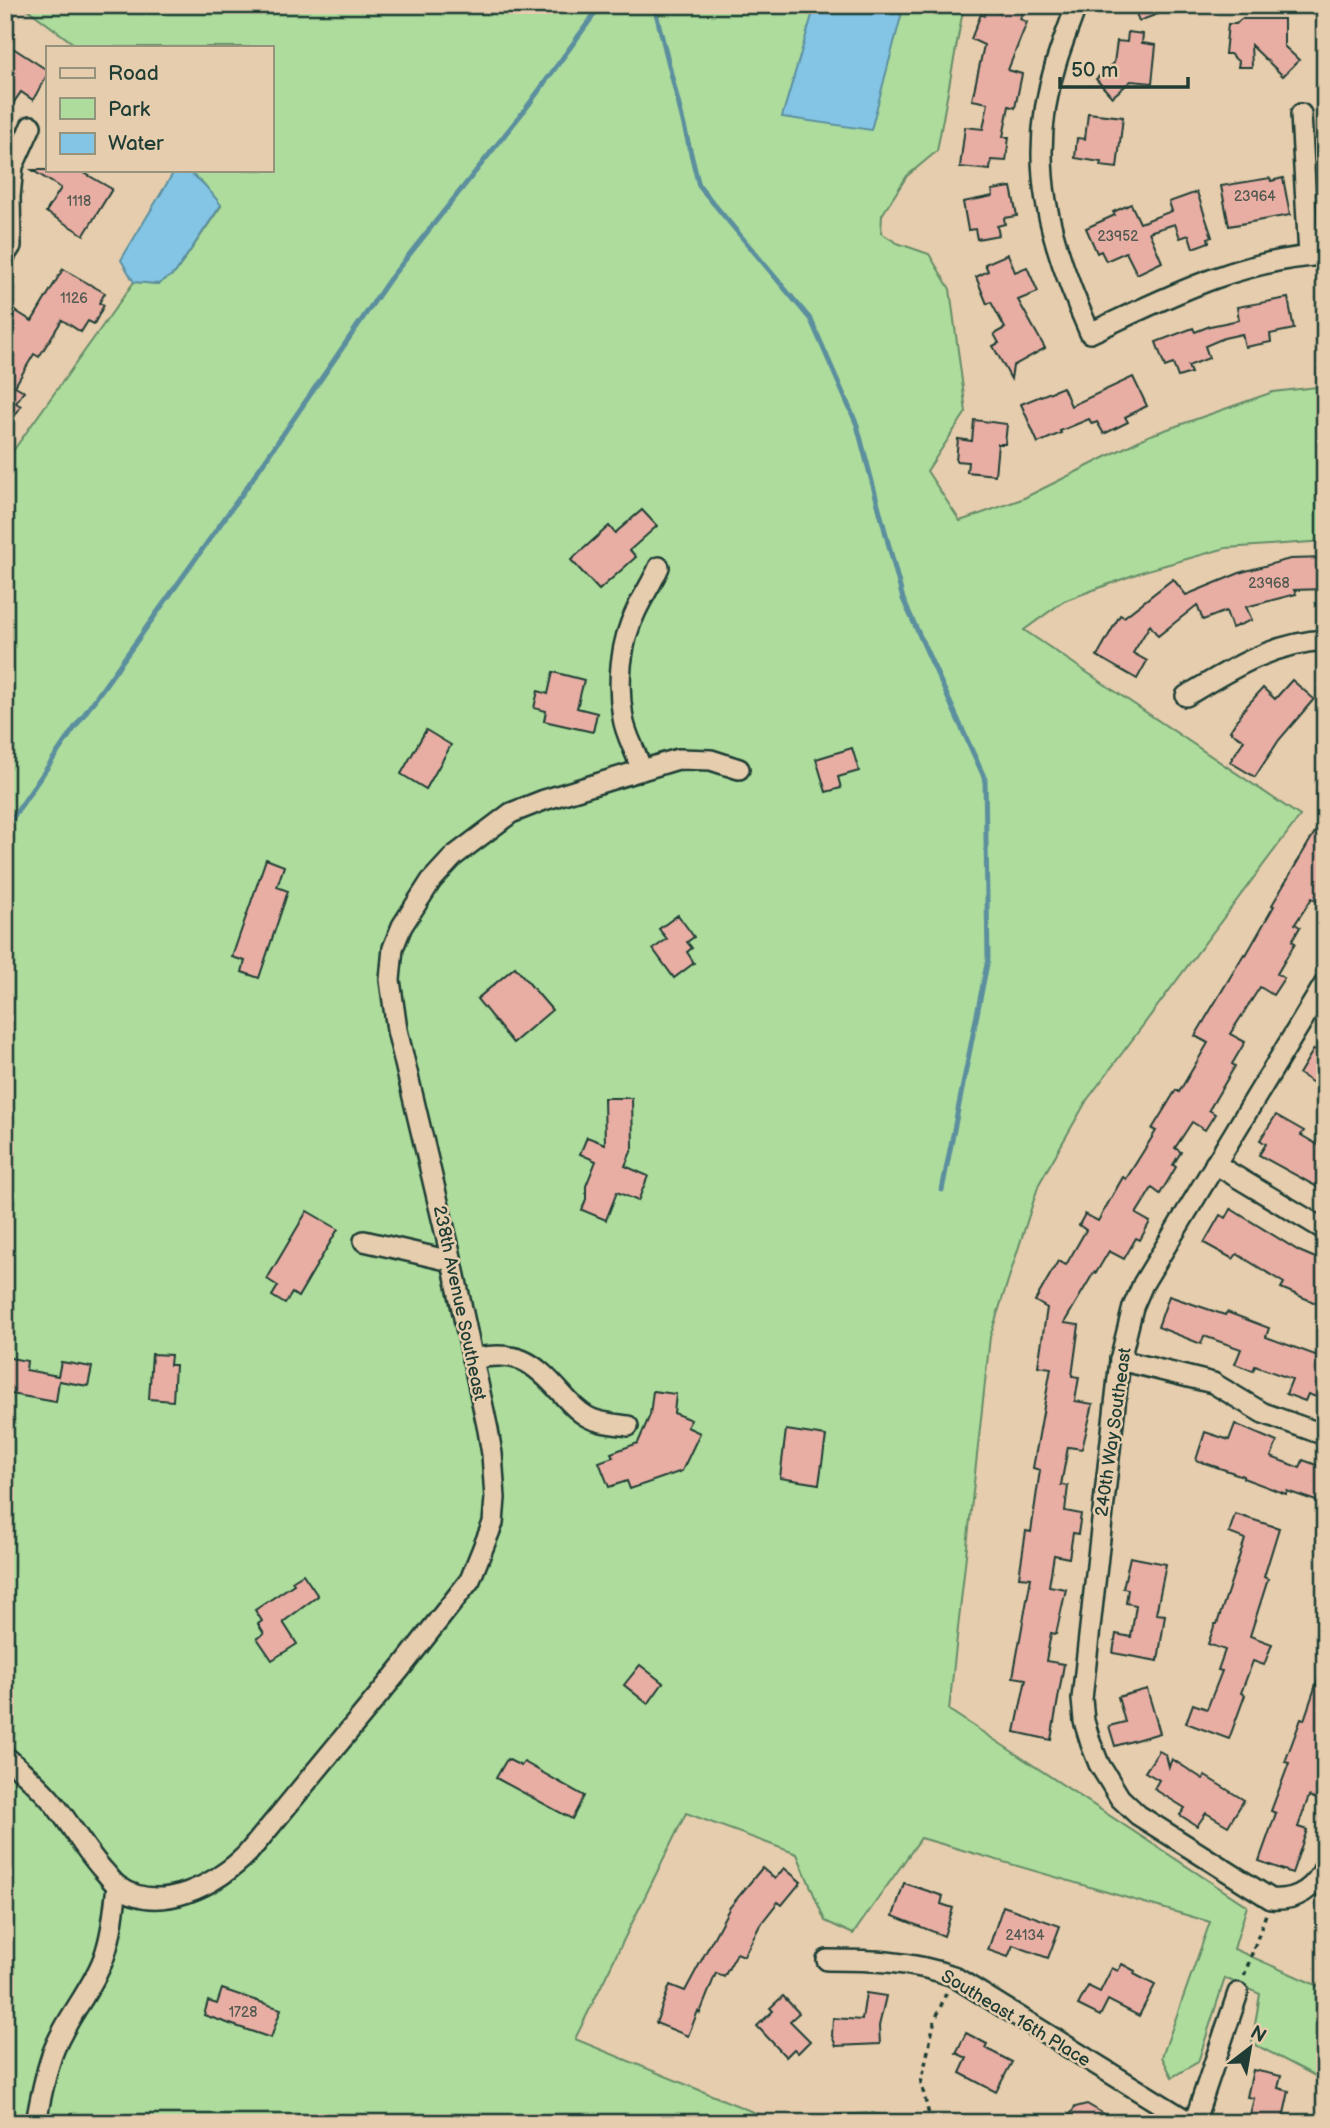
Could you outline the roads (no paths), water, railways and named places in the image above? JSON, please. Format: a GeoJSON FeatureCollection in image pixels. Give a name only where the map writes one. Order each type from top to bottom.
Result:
{"type":"FeatureCollection","features":[{"type":"Feature","properties":{"kind":"street"},"geometry":{"type":"LineString","coordinates":[[1074,12],[1049,93],[1042,139],[1043,187],[1050,227],[1066,279],[1090,333],[1213,277],[1252,266],[1317,255],[1301,114]]}},
{"type":"Feature","properties":{"kind":"street"},"geometry":{"type":"LineString","coordinates":[[8,251],[13,166],[31,127]]}},
{"type":"Feature","properties":{"kind":"street"},"geometry":{"type":"LineString","coordinates":[[641,770],[623,718],[622,656],[626,634],[635,612],[659,567]]}},
{"type":"Feature","properties":{"kind":"street"},"geometry":{"type":"LineString","coordinates":[[1185,696],[1232,667],[1256,656],[1325,640]]}},
{"type":"Feature","properties":{"kind":"street","name":"238th Avenue Southeast"},"geometry":{"type":"LineString","coordinates":[[117,1886],[147,1897],[173,1896],[204,1886],[232,1870],[342,1740],[470,1580],[492,1522],[495,1498],[492,1454],[451,1261],[398,1036],[390,980],[393,948],[402,926],[431,881],[454,856],[511,813],[544,800],[678,759],[710,760],[739,769]]}},
{"type":"Feature","properties":{"kind":"street","name":"240th Way Southeast"},"geometry":{"type":"LineString","coordinates":[[1325,983],[1319,1004],[1215,1164],[1143,1284],[1133,1307],[1120,1360],[1083,1678],[1084,1721],[1099,1764],[1115,1792],[1138,1815],[1271,1899],[1286,1900],[1300,1895],[1313,1885],[1325,1866]]}},
{"type":"Feature","properties":{"kind":"street"},"geometry":{"type":"LineString","coordinates":[[1215,1164],[1325,1230]]}},
{"type":"Feature","properties":{"kind":"street"},"geometry":{"type":"LineString","coordinates":[[363,1241],[451,1261]]}},
{"type":"Feature","properties":{"kind":"street"},"geometry":{"type":"LineString","coordinates":[[472,1359],[494,1355],[519,1359],[541,1371],[577,1410],[589,1418],[628,1426]]}},
{"type":"Feature","properties":{"kind":"street"},"geometry":{"type":"LineString","coordinates":[[1120,1360],[1213,1383],[1263,1413],[1325,1435]]}},
{"type":"Feature","properties":{"kind":"street"},"geometry":{"type":"LineString","coordinates":[[5,1756],[54,1804],[117,1886],[113,1923],[104,1958],[89,1992],[68,2023],[53,2054],[36,2123]]}},
{"type":"Feature","properties":{"kind":"street","name":"Southeast 16th Place"},"geometry":{"type":"LineString","coordinates":[[827,1960],[870,1959],[906,1963],[953,1976],[1193,2123]]}},
{"type":"Feature","properties":{"kind":"street"},"geometry":{"type":"LineString","coordinates":[[1193,2123],[1238,1993]]}},
{"type":"Feature","properties":{"kind":"water"},"geometry":{"type":"Polygon","coordinates":[[[815,5],[904,5],[871,130],[782,117],[815,5]]]}},
{"type":"Feature","properties":{"kind":"water"},"geometry":{"type":"Polygon","coordinates":[[[174,172],[186,172],[196,177],[221,205],[175,273],[158,284],[134,282],[121,260],[174,172]]]}},
{"type":"Feature","properties":{"kind":"waterway"},"geometry":{"type":"LineString","coordinates":[[5,829],[242,494],[389,280],[527,107],[601,5]]}},
{"type":"Feature","properties":{"kind":"waterway"},"geometry":{"type":"LineString","coordinates":[[654,5],[699,186],[811,320],[857,425],[903,599],[985,779],[988,959],[942,1190]]}}]}
